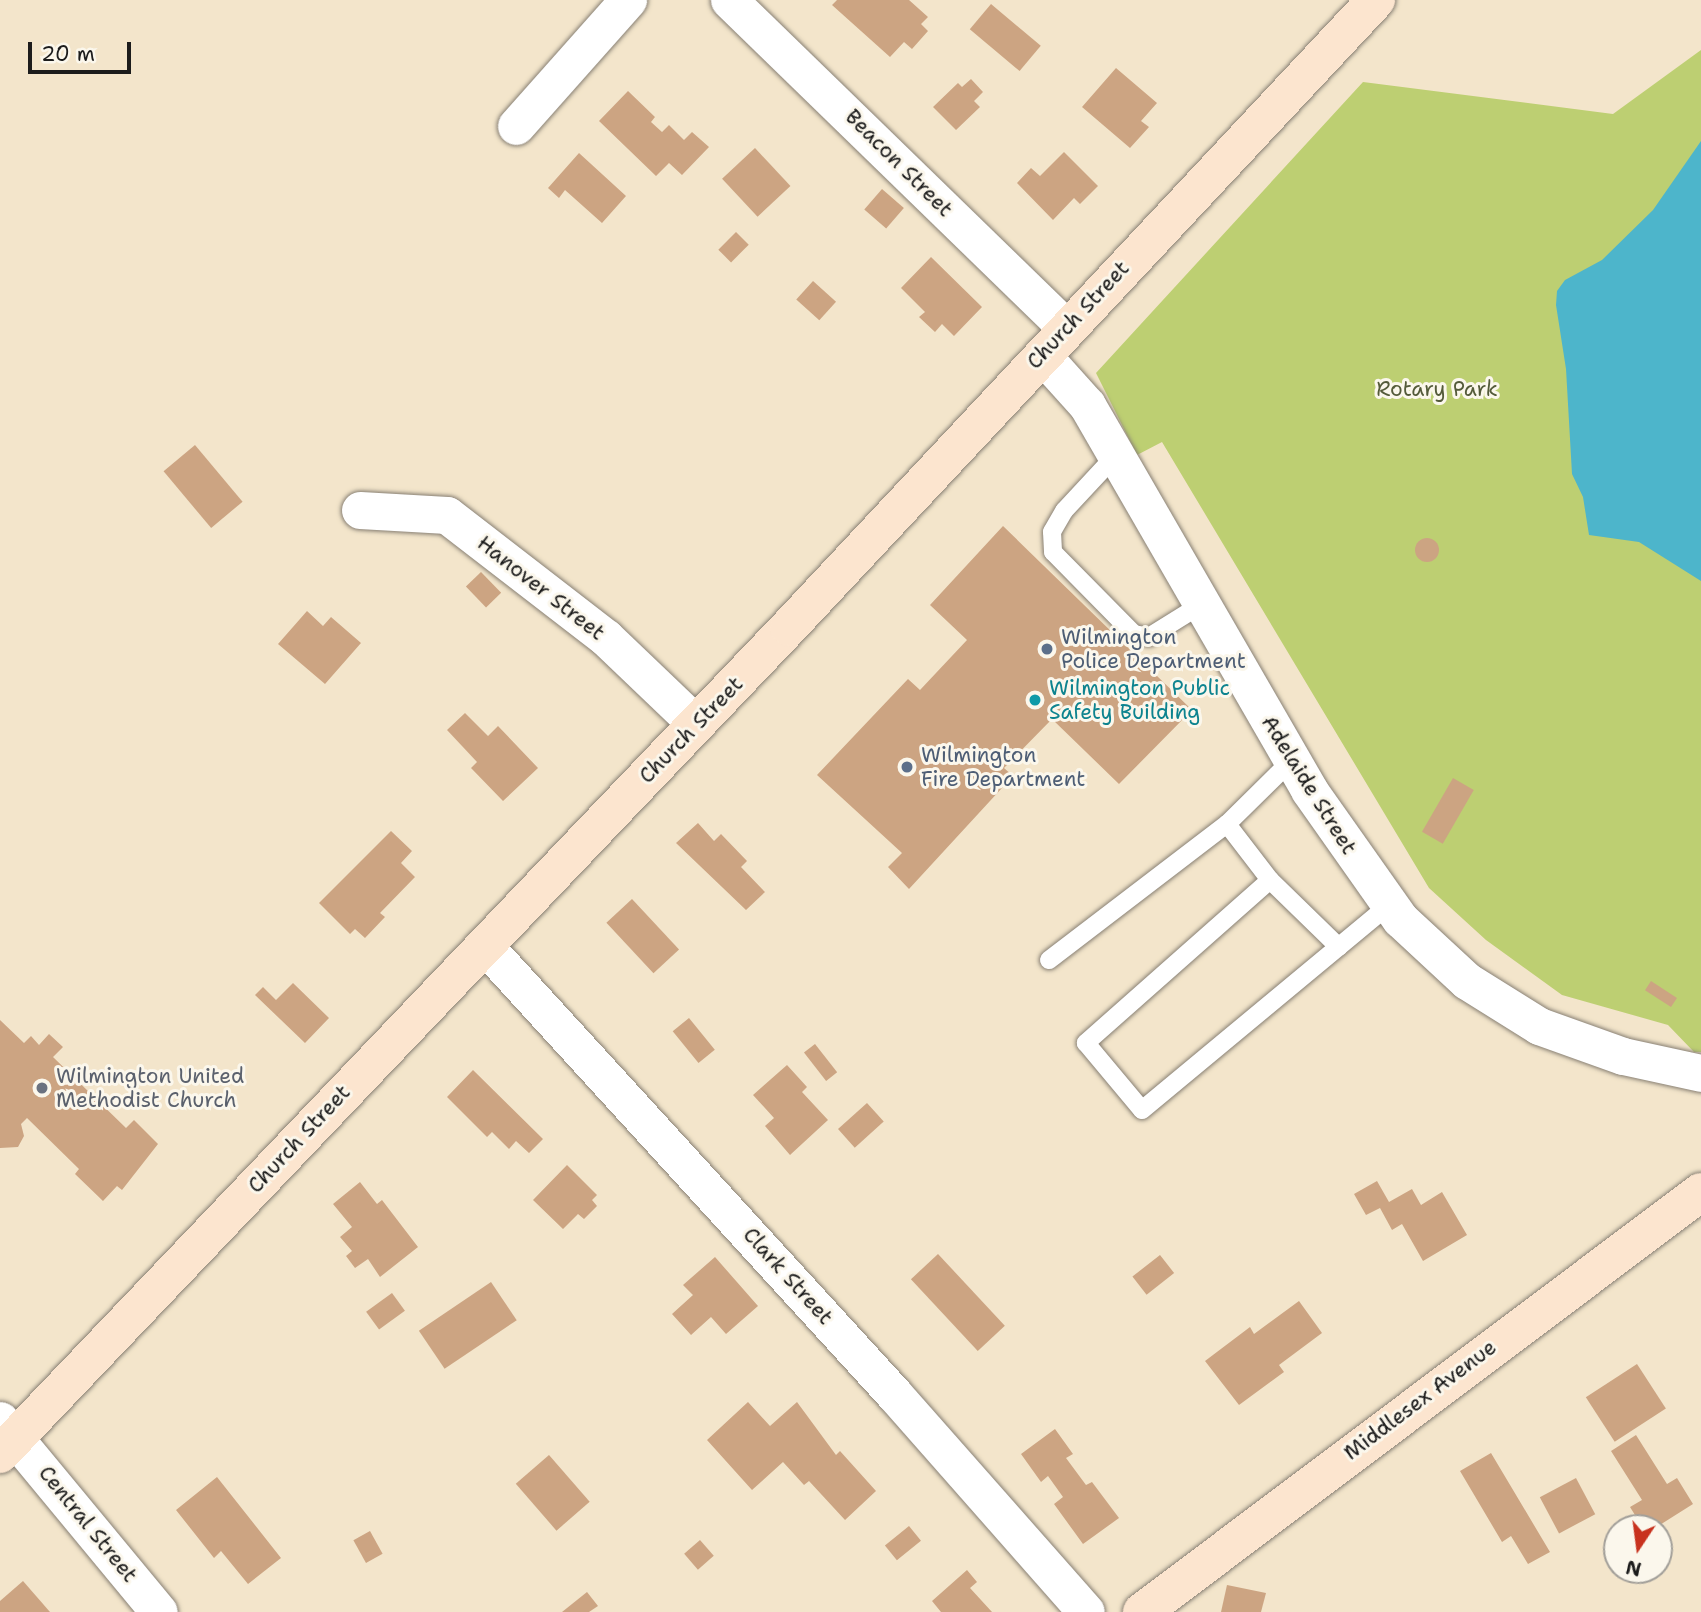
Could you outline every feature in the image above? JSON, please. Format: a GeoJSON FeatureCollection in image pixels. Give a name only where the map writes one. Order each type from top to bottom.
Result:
{"type":"FeatureCollection","features":[{"type":"Feature","properties":{"kind":"main road","name":"Church Street"},"geometry":{"type":"LineString","coordinates":[[6,1437],[696,724],[1376,0]]}},
{"type":"Feature","properties":{"kind":"main road","name":"Middlesex Avenue"},"geometry":{"type":"LineString","coordinates":[[1142,1612],[1701,1192]]}},
{"type":"Feature","properties":{"kind":"street"},"geometry":{"type":"LineString","coordinates":[[516,126],[628,0]]}},
{"type":"Feature","properties":{"kind":"street","name":"Beacon Street"},"geometry":{"type":"LineString","coordinates":[[729,0],[1054,342]]}},
{"type":"Feature","properties":{"kind":"street","name":"Adelaide Street"},"geometry":{"type":"LineString","coordinates":[[1054,342],[1077,390],[1292,760],[1389,905],[1448,967],[1500,1005],[1539,1026],[1623,1056],[1701,1073]]}},
{"type":"Feature","properties":{"kind":"street","name":"Hanover Street"},"geometry":{"type":"LineString","coordinates":[[360,510],[447,514],[606,638],[696,724]]}},
{"type":"Feature","properties":{"kind":"street","name":"Clark Street"},"geometry":{"type":"LineString","coordinates":[[484,945],[858,1354],[1086,1612]]}},
{"type":"Feature","properties":{"kind":"street","name":"Central Street"},"geometry":{"type":"LineString","coordinates":[[6,1437],[159,1612]]}},
{"type":"Feature","properties":{"kind":"lane"},"geometry":{"type":"LineString","coordinates":[[1116,456],[1064,511],[1052,532],[1053,552],[1134,634],[1149,637],[1202,604]]}},
{"type":"Feature","properties":{"kind":"lane"},"geometry":{"type":"LineString","coordinates":[[1049,960],[1227,824],[1292,760]]}},
{"type":"Feature","properties":{"kind":"lane"},"geometry":{"type":"LineString","coordinates":[[1227,824],[1270,880],[1339,947]]}},
{"type":"Feature","properties":{"kind":"lane"},"geometry":{"type":"LineString","coordinates":[[1270,880],[1086,1043],[1142,1110],[1389,905]]}},
{"type":"Feature","properties":{"kind":"green space","name":"Rotary Park"},"geometry":{"type":"Polygon","coordinates":[[[1701,50],[1701,1052],[1694,1052],[1668,1025],[1562,995],[1486,940],[1429,888],[1162,442],[1137,455],[1096,373],[1363,82],[1613,114],[1701,50]]]}},
{"type":"Feature","properties":{"kind":"water"},"geometry":{"type":"Polygon","coordinates":[[[1701,141],[1701,581],[1639,542],[1589,535],[1583,497],[1572,474],[1566,369],[1556,305],[1557,291],[1565,280],[1602,260],[1653,210],[1701,141]]]}},
{"type":"Feature","properties":{"kind":"building"},"geometry":{"type":"Polygon","coordinates":[[[837,0],[909,0],[928,17],[921,24],[928,31],[912,49],[904,42],[890,57],[832,5],[837,0]]]}},
{"type":"Feature","properties":{"kind":"building"},"geometry":{"type":"Polygon","coordinates":[[[991,4],[1041,46],[1020,71],[970,29],[991,4]]]}},
{"type":"Feature","properties":{"kind":"building"},"geometry":{"type":"Polygon","coordinates":[[[1116,68],[1157,103],[1141,121],[1149,127],[1130,148],[1082,107],[1116,68]]]}},
{"type":"Feature","properties":{"kind":"building"},"geometry":{"type":"Polygon","coordinates":[[[971,79],[983,92],[974,101],[980,107],[956,130],[933,107],[958,83],[962,87],[971,79]]]}},
{"type":"Feature","properties":{"kind":"building"},"geometry":{"type":"Polygon","coordinates":[[[628,91],[655,117],[651,122],[662,132],[669,125],[684,140],[692,132],[709,147],[682,175],[669,163],[656,176],[599,121],[628,91]]]}},
{"type":"Feature","properties":{"kind":"building"},"geometry":{"type":"Polygon","coordinates":[[[755,148],[790,186],[758,217],[722,179],[755,148]]]}},
{"type":"Feature","properties":{"kind":"building"},"geometry":{"type":"Polygon","coordinates":[[[1064,152],[1098,186],[1080,204],[1074,198],[1053,220],[1017,183],[1031,168],[1040,176],[1064,152]]]}},
{"type":"Feature","properties":{"kind":"building"},"geometry":{"type":"Polygon","coordinates":[[[579,153],[626,196],[602,223],[565,190],[559,198],[548,188],[579,153]]]}},
{"type":"Feature","properties":{"kind":"building"},"geometry":{"type":"Polygon","coordinates":[[[882,189],[904,208],[886,228],[864,209],[882,189]]]}},
{"type":"Feature","properties":{"kind":"building"},"geometry":{"type":"Polygon","coordinates":[[[736,232],[749,245],[731,262],[718,250],[736,232]]]}},
{"type":"Feature","properties":{"kind":"building"},"geometry":{"type":"Polygon","coordinates":[[[931,257],[982,307],[954,336],[942,324],[935,332],[919,317],[925,312],[901,288],[931,257]]]}},
{"type":"Feature","properties":{"kind":"building"},"geometry":{"type":"Polygon","coordinates":[[[813,281],[836,302],[819,320],[796,300],[813,281]]]}},
{"type":"Feature","properties":{"kind":"building"},"geometry":{"type":"Polygon","coordinates":[[[195,445],[243,502],[211,528],[164,471],[195,445]]]}},
{"type":"Feature","properties":{"kind":"building","name":"Wilmington Public Safety Building"},"geometry":{"type":"Polygon","coordinates":[[[1003,526],[1192,710],[1119,784],[1052,719],[1004,768],[1013,776],[909,889],[888,867],[902,853],[817,775],[908,679],[920,690],[967,640],[930,605],[1003,526]]]}},
{"type":"Feature","properties":{"kind":"building"},"geometry":{"type":"Polygon","coordinates":[[[1427,538],[1435,542],[1439,550],[1435,558],[1427,562],[1419,558],[1415,550],[1419,542],[1427,538]]]}},
{"type":"Feature","properties":{"kind":"building"},"geometry":{"type":"Polygon","coordinates":[[[481,572],[501,593],[486,607],[466,587],[481,572]]]}},
{"type":"Feature","properties":{"kind":"building"},"geometry":{"type":"Polygon","coordinates":[[[307,611],[323,626],[331,617],[361,643],[325,684],[278,644],[307,611]]]}},
{"type":"Feature","properties":{"kind":"building"},"geometry":{"type":"Polygon","coordinates":[[[465,713],[488,736],[498,726],[538,768],[503,801],[471,768],[477,762],[447,730],[465,713]]]}},
{"type":"Feature","properties":{"kind":"building"},"geometry":{"type":"Polygon","coordinates":[[[1453,778],[1474,790],[1443,844],[1422,832],[1453,778]]]}},
{"type":"Feature","properties":{"kind":"building"},"geometry":{"type":"Polygon","coordinates":[[[698,823],[714,841],[721,834],[747,861],[741,867],[765,892],[746,910],[676,843],[698,823]]]}},
{"type":"Feature","properties":{"kind":"building"},"geometry":{"type":"Polygon","coordinates":[[[391,831],[412,851],[401,863],[415,877],[380,913],[385,917],[365,938],[355,929],[350,934],[319,903],[391,831]]]}},
{"type":"Feature","properties":{"kind":"building"},"geometry":{"type":"Polygon","coordinates":[[[632,899],[679,949],[653,973],[606,923],[632,899]]]}},
{"type":"Feature","properties":{"kind":"building"},"geometry":{"type":"Polygon","coordinates":[[[1651,981],[1677,998],[1671,1007],[1645,990],[1651,981]]]}},
{"type":"Feature","properties":{"kind":"building"},"geometry":{"type":"Polygon","coordinates":[[[293,983],[329,1018],[305,1043],[255,995],[263,987],[276,1000],[293,983]]]}},
{"type":"Feature","properties":{"kind":"building"},"geometry":{"type":"Polygon","coordinates":[[[689,1018],[715,1050],[698,1063],[673,1031],[689,1018]]]}},
{"type":"Feature","properties":{"kind":"building","name":"Wilmington United Methodist Church"},"geometry":{"type":"Polygon","coordinates":[[[0,1020],[24,1043],[31,1036],[39,1045],[49,1034],[63,1047],[53,1057],[126,1128],[134,1120],[158,1144],[122,1190],[117,1186],[103,1201],[75,1174],[79,1169],[27,1118],[21,1124],[24,1136],[18,1147],[0,1148],[0,1020]]]}},
{"type":"Feature","properties":{"kind":"building"},"geometry":{"type":"Polygon","coordinates":[[[815,1044],[837,1072],[826,1081],[804,1053],[815,1044]]]}},
{"type":"Feature","properties":{"kind":"building"},"geometry":{"type":"Polygon","coordinates":[[[787,1065],[807,1087],[802,1092],[828,1120],[790,1155],[765,1126],[774,1118],[753,1095],[787,1065]]]}},
{"type":"Feature","properties":{"kind":"building"},"geometry":{"type":"Polygon","coordinates":[[[473,1070],[543,1139],[529,1153],[516,1141],[509,1149],[492,1132],[487,1137],[447,1097],[473,1070]]]}},
{"type":"Feature","properties":{"kind":"building"},"geometry":{"type":"Polygon","coordinates":[[[867,1103],[884,1122],[855,1148],[838,1129],[867,1103]]]}},
{"type":"Feature","properties":{"kind":"building"},"geometry":{"type":"Polygon","coordinates":[[[567,1165],[597,1195],[592,1200],[597,1206],[584,1219],[578,1214],[563,1229],[533,1200],[567,1165]]]}},
{"type":"Feature","properties":{"kind":"building"},"geometry":{"type":"Polygon","coordinates":[[[1377,1181],[1389,1202],[1412,1189],[1421,1205],[1442,1192],[1467,1235],[1423,1261],[1402,1224],[1392,1230],[1380,1208],[1366,1215],[1354,1194],[1377,1181]]]}},
{"type":"Feature","properties":{"kind":"building"},"geometry":{"type":"Polygon","coordinates":[[[360,1182],[377,1204],[382,1200],[418,1247],[380,1277],[368,1259],[355,1268],[346,1256],[352,1251],[340,1237],[352,1227],[333,1204],[360,1182]]]}},
{"type":"Feature","properties":{"kind":"building"},"geometry":{"type":"Polygon","coordinates":[[[938,1254],[1005,1326],[978,1351],[911,1279],[938,1254]]]}},
{"type":"Feature","properties":{"kind":"building"},"geometry":{"type":"Polygon","coordinates":[[[1160,1255],[1174,1273],[1147,1295],[1132,1277],[1160,1255]]]}},
{"type":"Feature","properties":{"kind":"building"},"geometry":{"type":"Polygon","coordinates":[[[715,1257],[758,1306],[726,1334],[711,1317],[691,1335],[672,1314],[693,1295],[683,1285],[715,1257]]]}},
{"type":"Feature","properties":{"kind":"building"},"geometry":{"type":"Polygon","coordinates":[[[491,1282],[517,1320],[445,1369],[419,1331],[491,1282]]]}},
{"type":"Feature","properties":{"kind":"building"},"geometry":{"type":"Polygon","coordinates":[[[392,1293],[405,1311],[379,1330],[366,1312],[392,1293]]]}},
{"type":"Feature","properties":{"kind":"building"},"geometry":{"type":"Polygon","coordinates":[[[1299,1301],[1322,1333],[1279,1365],[1284,1372],[1239,1405],[1205,1361],[1250,1327],[1254,1334],[1299,1301]]]}},
{"type":"Feature","properties":{"kind":"building"},"geometry":{"type":"Polygon","coordinates":[[[1637,1364],[1666,1408],[1615,1442],[1586,1397],[1637,1364]]]}},
{"type":"Feature","properties":{"kind":"building"},"geometry":{"type":"Polygon","coordinates":[[[748,1402],[770,1426],[797,1402],[836,1455],[840,1451],[876,1491],[845,1520],[809,1481],[804,1485],[783,1462],[752,1490],[707,1440],[748,1402]]]}},
{"type":"Feature","properties":{"kind":"building"},"geometry":{"type":"Polygon","coordinates":[[[1055,1429],[1073,1454],[1066,1458],[1086,1485],[1092,1482],[1119,1518],[1083,1544],[1054,1504],[1063,1497],[1048,1476],[1041,1482],[1021,1454],[1055,1429]]]}},
{"type":"Feature","properties":{"kind":"building"},"geometry":{"type":"Polygon","coordinates":[[[1636,1435],[1667,1484],[1677,1478],[1693,1504],[1673,1517],[1673,1514],[1634,1514],[1630,1507],[1642,1500],[1611,1451],[1636,1435]]]}},
{"type":"Feature","properties":{"kind":"building"},"geometry":{"type":"Polygon","coordinates":[[[1491,1453],[1550,1552],[1528,1564],[1511,1536],[1502,1542],[1460,1471],[1491,1453]]]}},
{"type":"Feature","properties":{"kind":"building"},"geometry":{"type":"Polygon","coordinates":[[[549,1455],[590,1502],[556,1531],[516,1484],[549,1455]]]}},
{"type":"Feature","properties":{"kind":"building"},"geometry":{"type":"Polygon","coordinates":[[[217,1477],[281,1558],[248,1584],[221,1551],[214,1558],[176,1510],[217,1477]]]}},
{"type":"Feature","properties":{"kind":"building"},"geometry":{"type":"Polygon","coordinates":[[[1576,1478],[1595,1514],[1559,1533],[1540,1497],[1576,1478]]]}},
{"type":"Feature","properties":{"kind":"building"},"geometry":{"type":"Polygon","coordinates":[[[909,1526],[921,1541],[897,1560],[885,1546],[909,1526]]]}},
{"type":"Feature","properties":{"kind":"building"},"geometry":{"type":"Polygon","coordinates":[[[370,1531],[383,1554],[366,1563],[353,1540],[370,1531]]]}},
{"type":"Feature","properties":{"kind":"building"},"geometry":{"type":"Polygon","coordinates":[[[700,1540],[714,1556],[698,1570],[684,1554],[700,1540]]]}},
{"type":"Feature","properties":{"kind":"building"},"geometry":{"type":"Polygon","coordinates":[[[967,1570],[977,1582],[970,1588],[992,1612],[941,1612],[932,1601],[967,1570]]]}},
{"type":"Feature","properties":{"kind":"building"},"geometry":{"type":"Polygon","coordinates":[[[23,1581],[50,1612],[0,1612],[0,1601],[23,1581]]]}},
{"type":"Feature","properties":{"kind":"building"},"geometry":{"type":"Polygon","coordinates":[[[1227,1585],[1266,1593],[1261,1612],[1221,1612],[1227,1585]]]}},
{"type":"Feature","properties":{"kind":"building"},"geometry":{"type":"Polygon","coordinates":[[[587,1592],[598,1606],[589,1612],[562,1612],[587,1592]]]}},
{"type":"Feature","properties":{"kind":"place","name":"Wilmington Police Department"},"geometry":{"type":"Point","coordinates":[1047,649]}},
{"type":"Feature","properties":{"kind":"place","name":"Wilmington Public Safety Building"},"geometry":{"type":"Point","coordinates":[1035,700]}},
{"type":"Feature","properties":{"kind":"place","name":"Wilmington Fire Department"},"geometry":{"type":"Point","coordinates":[907,767]}},
{"type":"Feature","properties":{"kind":"place","name":"Wilmington United Methodist Church"},"geometry":{"type":"Point","coordinates":[42,1088]}}]}
